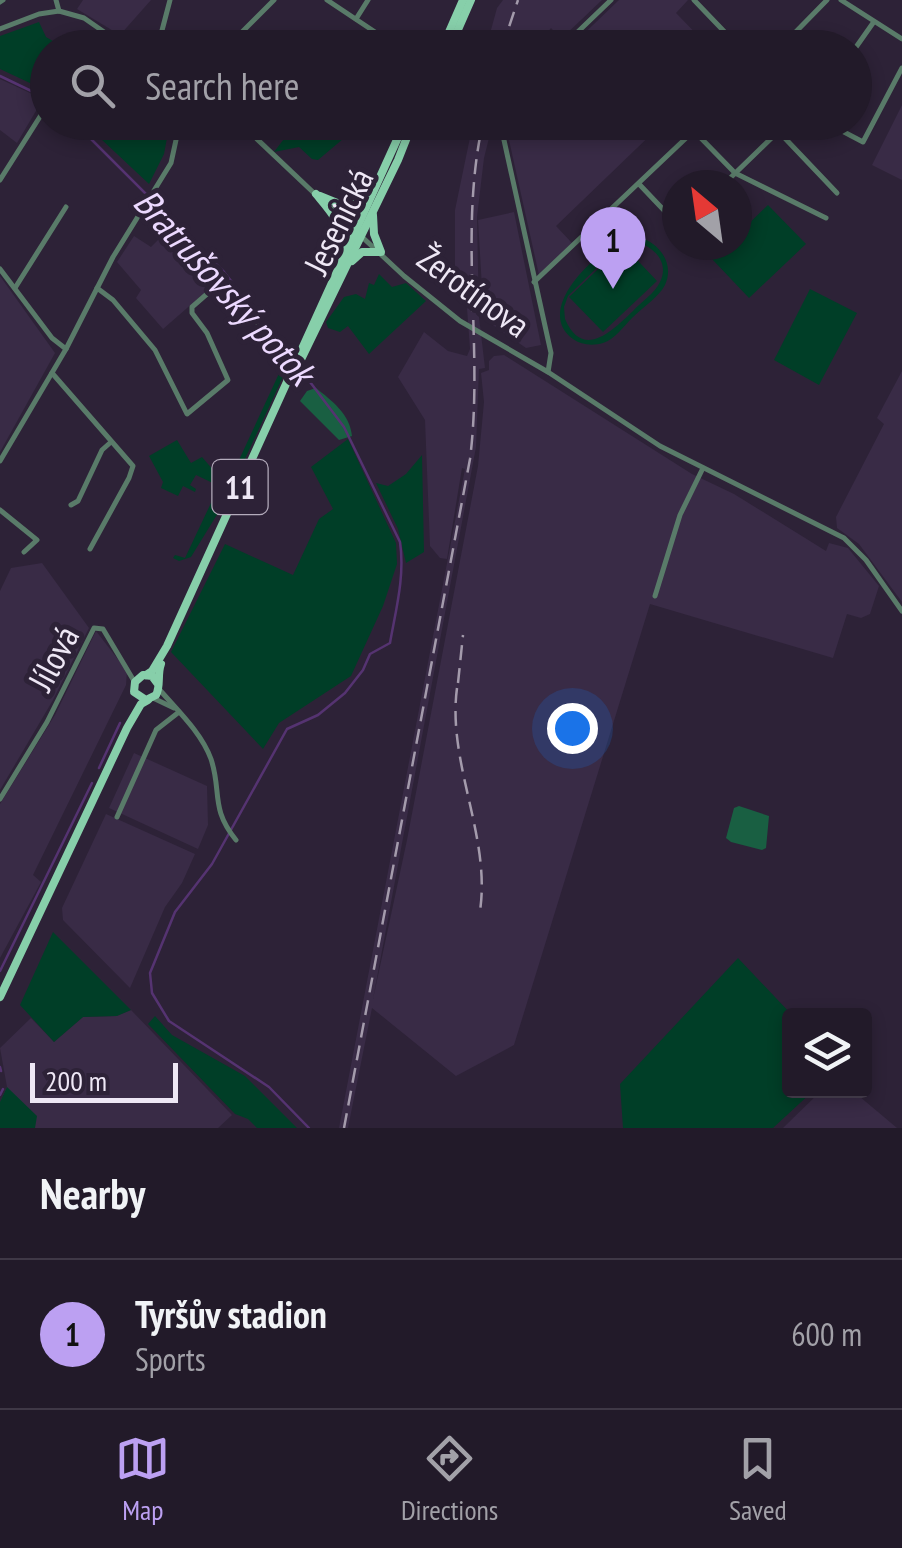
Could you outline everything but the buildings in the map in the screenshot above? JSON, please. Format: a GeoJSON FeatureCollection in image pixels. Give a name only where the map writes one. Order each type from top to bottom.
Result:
{"type":"FeatureCollection","features":[{"type":"Feature","properties":{"kind":"main road"},"geometry":{"type":"LineString","coordinates":[[451,30],[463,0]]}},
{"type":"Feature","properties":{"kind":"main road"},"geometry":{"type":"LineString","coordinates":[[453,30],[471,0]]}},
{"type":"Feature","properties":{"kind":"main road","name":"Jesenická"},"geometry":{"type":"LineString","coordinates":[[127,728],[136,702],[134,688],[152,671],[166,646],[359,232],[397,140]]}},
{"type":"Feature","properties":{"kind":"main road","name":"Jesenická"},"geometry":{"type":"LineString","coordinates":[[359,232],[374,210],[405,140]]}},
{"type":"Feature","properties":{"kind":"main road"},"geometry":{"type":"LineString","coordinates":[[316,194],[336,205],[352,206],[378,183]]}},
{"type":"Feature","properties":{"kind":"main road"},"geometry":{"type":"LineString","coordinates":[[316,194],[341,229],[343,266]]}},
{"type":"Feature","properties":{"kind":"main road"},"geometry":{"type":"LineString","coordinates":[[343,266],[362,252],[381,252],[374,234],[374,210]]}},
{"type":"Feature","properties":{"kind":"main road","name":"Jesenická"},"geometry":{"type":"LineString","coordinates":[[0,997],[127,728],[140,706],[158,693],[157,676],[166,646]]}},
{"type":"Feature","properties":{"kind":"main road"},"geometry":{"type":"LineString","coordinates":[[146,675],[152,676],[158,685]]}},
{"type":"Feature","properties":{"kind":"main road"},"geometry":{"type":"LineString","coordinates":[[134,688],[141,699],[149,700]]}},
{"type":"Feature","properties":{"kind":"street"},"geometry":{"type":"LineString","coordinates":[[56,0],[59,11]]}},
{"type":"Feature","properties":{"kind":"street"},"geometry":{"type":"LineString","coordinates":[[162,30],[170,0]]}},
{"type":"Feature","properties":{"kind":"street"},"geometry":{"type":"LineString","coordinates":[[244,30],[274,0]]}},
{"type":"Feature","properties":{"kind":"street"},"geometry":{"type":"LineString","coordinates":[[327,0],[372,30]]}},
{"type":"Feature","properties":{"kind":"street"},"geometry":{"type":"LineString","coordinates":[[356,19],[368,0]]}},
{"type":"Feature","properties":{"kind":"street"},"geometry":{"type":"LineString","coordinates":[[580,30],[612,0]]}},
{"type":"Feature","properties":{"kind":"street"},"geometry":{"type":"LineString","coordinates":[[694,0],[723,30]]}},
{"type":"Feature","properties":{"kind":"street"},"geometry":{"type":"LineString","coordinates":[[798,30],[827,0]]}},
{"type":"Feature","properties":{"kind":"street"},"geometry":{"type":"LineString","coordinates":[[840,0],[902,39]]}},
{"type":"Feature","properties":{"kind":"street"},"geometry":{"type":"LineString","coordinates":[[0,29],[59,11],[71,13],[101,30]]}},
{"type":"Feature","properties":{"kind":"street"},"geometry":{"type":"LineString","coordinates":[[167,18],[169,30]]}},
{"type":"Feature","properties":{"kind":"street"},"geometry":{"type":"LineString","coordinates":[[868,30],[874,22]]}},
{"type":"Feature","properties":{"kind":"street"},"geometry":{"type":"LineString","coordinates":[[872,125],[902,68]]}},
{"type":"Feature","properties":{"kind":"street"},"geometry":{"type":"LineString","coordinates":[[0,180],[30,132]]}},
{"type":"Feature","properties":{"kind":"street"},"geometry":{"type":"LineString","coordinates":[[0,461],[150,199],[175,152],[174,140]]}},
{"type":"Feature","properties":{"kind":"street","name":"Žerotínova"},"geometry":{"type":"LineString","coordinates":[[258,140],[454,316],[660,446],[844,538],[866,560],[902,611]]}},
{"type":"Feature","properties":{"kind":"street"},"geometry":{"type":"LineString","coordinates":[[504,140],[551,353],[548,372]]}},
{"type":"Feature","properties":{"kind":"street"},"geometry":{"type":"LineString","coordinates":[[534,282],[685,140]]}},
{"type":"Feature","properties":{"kind":"street"},"geometry":{"type":"LineString","coordinates":[[703,140],[732,170]]}},
{"type":"Feature","properties":{"kind":"street"},"geometry":{"type":"LineString","coordinates":[[738,170],[770,140]]}},
{"type":"Feature","properties":{"kind":"street"},"geometry":{"type":"LineString","coordinates":[[787,140],[837,193]]}},
{"type":"Feature","properties":{"kind":"street"},"geometry":{"type":"LineString","coordinates":[[752,181],[826,218]]}},
{"type":"Feature","properties":{"kind":"street"},"geometry":{"type":"LineString","coordinates":[[639,184],[662,208]]}},
{"type":"Feature","properties":{"kind":"street"},"geometry":{"type":"LineString","coordinates":[[150,199],[280,350]]}},
{"type":"Feature","properties":{"kind":"street"},"geometry":{"type":"LineString","coordinates":[[15,288],[66,207]]}},
{"type":"Feature","properties":{"kind":"street"},"geometry":{"type":"LineString","coordinates":[[0,269],[52,338],[66,349]]}},
{"type":"Feature","properties":{"kind":"street"},"geometry":{"type":"LineString","coordinates":[[97,288],[125,313],[155,350],[187,414],[228,380],[207,333],[192,313],[192,307],[223,280]]}},
{"type":"Feature","properties":{"kind":"street"},"geometry":{"type":"LineString","coordinates":[[52,372],[133,470],[90,548]]}},
{"type":"Feature","properties":{"kind":"street"},"geometry":{"type":"LineString","coordinates":[[70,505],[78,502],[102,450],[111,442]]}},
{"type":"Feature","properties":{"kind":"street"},"geometry":{"type":"LineString","coordinates":[[655,596],[682,508],[704,467]]}},
{"type":"Feature","properties":{"kind":"street"},"geometry":{"type":"LineString","coordinates":[[0,510],[36,540],[24,552]]}},
{"type":"Feature","properties":{"kind":"street","name":"Jílová"},"geometry":{"type":"LineString","coordinates":[[0,799],[47,722],[94,628],[103,629],[133,676],[134,688]]}},
{"type":"Feature","properties":{"kind":"street","name":"Jílová"},"geometry":{"type":"LineString","coordinates":[[121,658],[137,674],[146,675]]}},
{"type":"Feature","properties":{"kind":"street"},"geometry":{"type":"LineString","coordinates":[[158,685],[194,730],[211,760],[218,808],[234,838]]}},
{"type":"Feature","properties":{"kind":"street"},"geometry":{"type":"LineString","coordinates":[[149,700],[161,699],[178,712]]}},
{"type":"Feature","properties":{"kind":"street"},"geometry":{"type":"LineString","coordinates":[[117,817],[156,730],[178,712]]}},
{"type":"Feature","properties":{"kind":"shaded area"},"geometry":{"type":"Polygon","coordinates":[[[83,0],[151,0],[124,30],[112,30],[77,9],[83,0]]]}},
{"type":"Feature","properties":{"kind":"shaded area"},"geometry":{"type":"Polygon","coordinates":[[[503,0],[602,0],[570,30],[491,30],[503,0]]]}},
{"type":"Feature","properties":{"kind":"shaded area"},"geometry":{"type":"Polygon","coordinates":[[[619,0],[688,0],[676,13],[692,30],[588,30],[619,0]]]}},
{"type":"Feature","properties":{"kind":"shaded area"},"geometry":{"type":"Polygon","coordinates":[[[0,79],[30,93],[30,121],[17,143],[0,130],[0,79]]]}},
{"type":"Feature","properties":{"kind":"shaded area"},"geometry":{"type":"Polygon","coordinates":[[[902,105],[902,180],[872,165],[902,105]]]}},
{"type":"Feature","properties":{"kind":"shaded area"},"geometry":{"type":"Polygon","coordinates":[[[469,140],[488,140],[477,217],[479,317],[485,368],[479,369],[476,447],[373,999],[478,466],[484,402],[481,373],[489,370],[489,361],[494,356],[504,355],[692,474],[734,494],[826,551],[829,543],[848,548],[879,586],[870,614],[861,618],[847,614],[833,658],[650,604],[514,1045],[456,1076],[372,1008],[348,1128],[339,1128],[465,469],[462,468],[447,559],[440,558],[430,546],[425,420],[398,377],[424,332],[448,351],[467,356],[470,349],[467,308],[455,279],[455,210],[469,140]]]}},
{"type":"Feature","properties":{"kind":"shaded area"},"geometry":{"type":"Polygon","coordinates":[[[509,140],[645,140],[556,226],[572,243],[539,275],[509,140]]]}},
{"type":"Feature","properties":{"kind":"shaded area"},"geometry":{"type":"Polygon","coordinates":[[[514,212],[541,345],[526,348],[490,323],[482,288],[478,220],[514,212]]]}},
{"type":"Feature","properties":{"kind":"shaded area"},"geometry":{"type":"Polygon","coordinates":[[[170,228],[218,281],[163,329],[136,298],[141,290],[117,262],[134,236],[151,247],[170,228]]]}},
{"type":"Feature","properties":{"kind":"shaded area"},"geometry":{"type":"Polygon","coordinates":[[[0,276],[55,353],[0,452],[0,276]]]}},
{"type":"Feature","properties":{"kind":"shaded area"},"geometry":{"type":"Polygon","coordinates":[[[902,371],[902,602],[859,544],[837,528],[836,517],[884,424],[877,418],[902,371]]]}},
{"type":"Feature","properties":{"kind":"shaded area"},"geometry":{"type":"Polygon","coordinates":[[[42,563],[89,628],[53,700],[0,790],[0,591],[11,568],[42,563]]]}},
{"type":"Feature","properties":{"kind":"shaded area"},"geometry":{"type":"Polygon","coordinates":[[[96,631],[127,671],[126,685],[33,875],[41,882],[0,958],[0,804],[55,715],[96,631]]]}},
{"type":"Feature","properties":{"kind":"shaded area"},"geometry":{"type":"Polygon","coordinates":[[[134,753],[207,786],[208,825],[198,849],[109,808],[134,753]]]}},
{"type":"Feature","properties":{"kind":"shaded area"},"geometry":{"type":"Polygon","coordinates":[[[106,814],[195,854],[165,907],[130,988],[63,920],[62,908],[106,814]]]}},
{"type":"Feature","properties":{"kind":"shaded area"},"geometry":{"type":"Polygon","coordinates":[[[131,1010],[232,1115],[218,1128],[0,1128],[0,1102],[7,1087],[0,1048],[31,1018],[54,1042],[83,1017],[116,1016],[131,1010]]]}},
{"type":"Feature","properties":{"kind":"shaded area"},"geometry":{"type":"Polygon","coordinates":[[[814,1098],[861,1098],[897,1128],[783,1128],[814,1098]]]}},
{"type":"Feature","properties":{"kind":"green space"},"geometry":{"type":"Polygon","coordinates":[[[39,22],[43,30],[30,30],[30,83],[0,69],[0,36],[39,22]]]}},
{"type":"Feature","properties":{"kind":"green space"},"geometry":{"type":"Polygon","coordinates":[[[102,140],[167,140],[149,184],[102,140]]]}},
{"type":"Feature","properties":{"kind":"green space"},"geometry":{"type":"Polygon","coordinates":[[[283,140],[342,140],[318,160],[299,147],[274,152],[283,140]]]}},
{"type":"Feature","properties":{"kind":"green space"},"geometry":{"type":"Polygon","coordinates":[[[768,205],[806,244],[749,298],[713,260],[752,260],[752,220],[768,205]]]}},
{"type":"Feature","properties":{"kind":"green space"},"geometry":{"type":"Polygon","coordinates":[[[639,237],[659,249],[668,277],[655,298],[611,339],[583,344],[562,326],[560,310],[578,276],[609,249],[639,237]],[[634,242],[623,245],[657,281],[603,332],[569,297],[622,246],[568,296],[565,319],[572,331],[580,338],[598,338],[651,294],[663,275],[661,261],[653,251],[634,242]]]}},
{"type":"Feature","properties":{"kind":"green space"},"geometry":{"type":"Polygon","coordinates":[[[379,274],[392,287],[406,283],[426,301],[369,354],[348,326],[340,332],[328,328],[326,322],[344,297],[356,294],[365,299],[369,283],[374,285],[379,274]]]}},
{"type":"Feature","properties":{"kind":"green space"},"geometry":{"type":"Polygon","coordinates":[[[810,289],[857,313],[819,385],[774,360],[810,289]]]}},
{"type":"Feature","properties":{"kind":"green space"},"geometry":{"type":"Polygon","coordinates":[[[279,351],[287,368],[226,500],[191,557],[179,561],[173,558],[185,558],[219,486],[196,475],[190,485],[195,492],[183,486],[178,496],[161,488],[163,482],[149,456],[177,440],[191,463],[202,457],[227,486],[282,367],[279,351]]]}},
{"type":"Feature","properties":{"kind":"green space"},"geometry":{"type":"Polygon","coordinates":[[[316,388],[344,415],[352,436],[339,440],[300,401],[307,391],[316,388]]]}},
{"type":"Feature","properties":{"kind":"green space"},"geometry":{"type":"Polygon","coordinates":[[[348,439],[396,543],[397,564],[383,606],[351,676],[279,723],[263,749],[171,652],[225,544],[293,575],[319,519],[333,509],[311,467],[348,439]]]}},
{"type":"Feature","properties":{"kind":"green space"},"geometry":{"type":"Polygon","coordinates":[[[422,455],[424,552],[406,563],[398,529],[376,483],[388,486],[406,474],[422,455]]]}},
{"type":"Feature","properties":{"kind":"green space"},"geometry":{"type":"Polygon","coordinates":[[[739,806],[769,816],[766,848],[726,838],[734,808],[739,806]]]}},
{"type":"Feature","properties":{"kind":"green space"},"geometry":{"type":"Polygon","coordinates":[[[53,932],[131,1010],[117,1016],[83,1017],[54,1042],[20,1005],[53,932]]]}},
{"type":"Feature","properties":{"kind":"green space"},"geometry":{"type":"Polygon","coordinates":[[[738,958],[785,1008],[782,1008],[782,1098],[805,1098],[773,1128],[623,1128],[620,1084],[738,958]]]}},
{"type":"Feature","properties":{"kind":"green space"},"geometry":{"type":"Polygon","coordinates":[[[155,1016],[172,1035],[245,1076],[297,1128],[257,1128],[235,1114],[148,1024],[155,1016]]]}},
{"type":"Feature","properties":{"kind":"green space"},"geometry":{"type":"Polygon","coordinates":[[[7,1087],[37,1116],[35,1128],[0,1128],[0,1102],[7,1087]]]}},
{"type":"Feature","properties":{"kind":"waterway","name":"Bratrušovský potok"},"geometry":{"type":"LineString","coordinates":[[0,76],[30,90]]}},
{"type":"Feature","properties":{"kind":"waterway","name":"Bratrušovský potok"},"geometry":{"type":"LineString","coordinates":[[92,140],[224,272],[293,360]]}},
{"type":"Feature","properties":{"kind":"waterway","name":"Bratrušovský potok"},"geometry":{"type":"LineString","coordinates":[[301,370],[344,427],[400,542],[401,580],[390,643],[370,654],[345,693],[318,715],[287,729],[212,864],[175,912],[150,973],[152,993],[169,1021],[269,1087],[309,1128]]}},
{"type":"Feature","properties":{"kind":"waterway"},"geometry":{"type":"LineString","coordinates":[[99,768],[120,723]]}},
{"type":"Feature","properties":{"kind":"waterway"},"geometry":{"type":"LineString","coordinates":[[0,971],[92,783]]}},
{"type":"Feature","properties":{"kind":"waterway"},"geometry":{"type":"LineString","coordinates":[[0,1067],[1,1071]]}},
{"type":"Feature","properties":{"kind":"waterway"},"geometry":{"type":"LineString","coordinates":[[0,1095],[3,1089]]}},
{"type":"Feature","properties":{"kind":"railway"},"geometry":{"type":"LineString","coordinates":[[508,30],[518,0]]}},
{"type":"Feature","properties":{"kind":"railway"},"geometry":{"type":"LineString","coordinates":[[344,1128],[470,459],[474,417],[472,206],[480,140]]}},
{"type":"Feature","properties":{"kind":"railway"},"geometry":{"type":"LineString","coordinates":[[458,683],[463,635]]}},
{"type":"Feature","properties":{"kind":"railway"},"geometry":{"type":"LineString","coordinates":[[457,688],[458,744],[480,855],[480,911]]}},
{"type":"Feature","properties":{"kind":"place","name":"Tyršův stadion"},"geometry":{"type":"Point","coordinates":[613,289]}}]}
